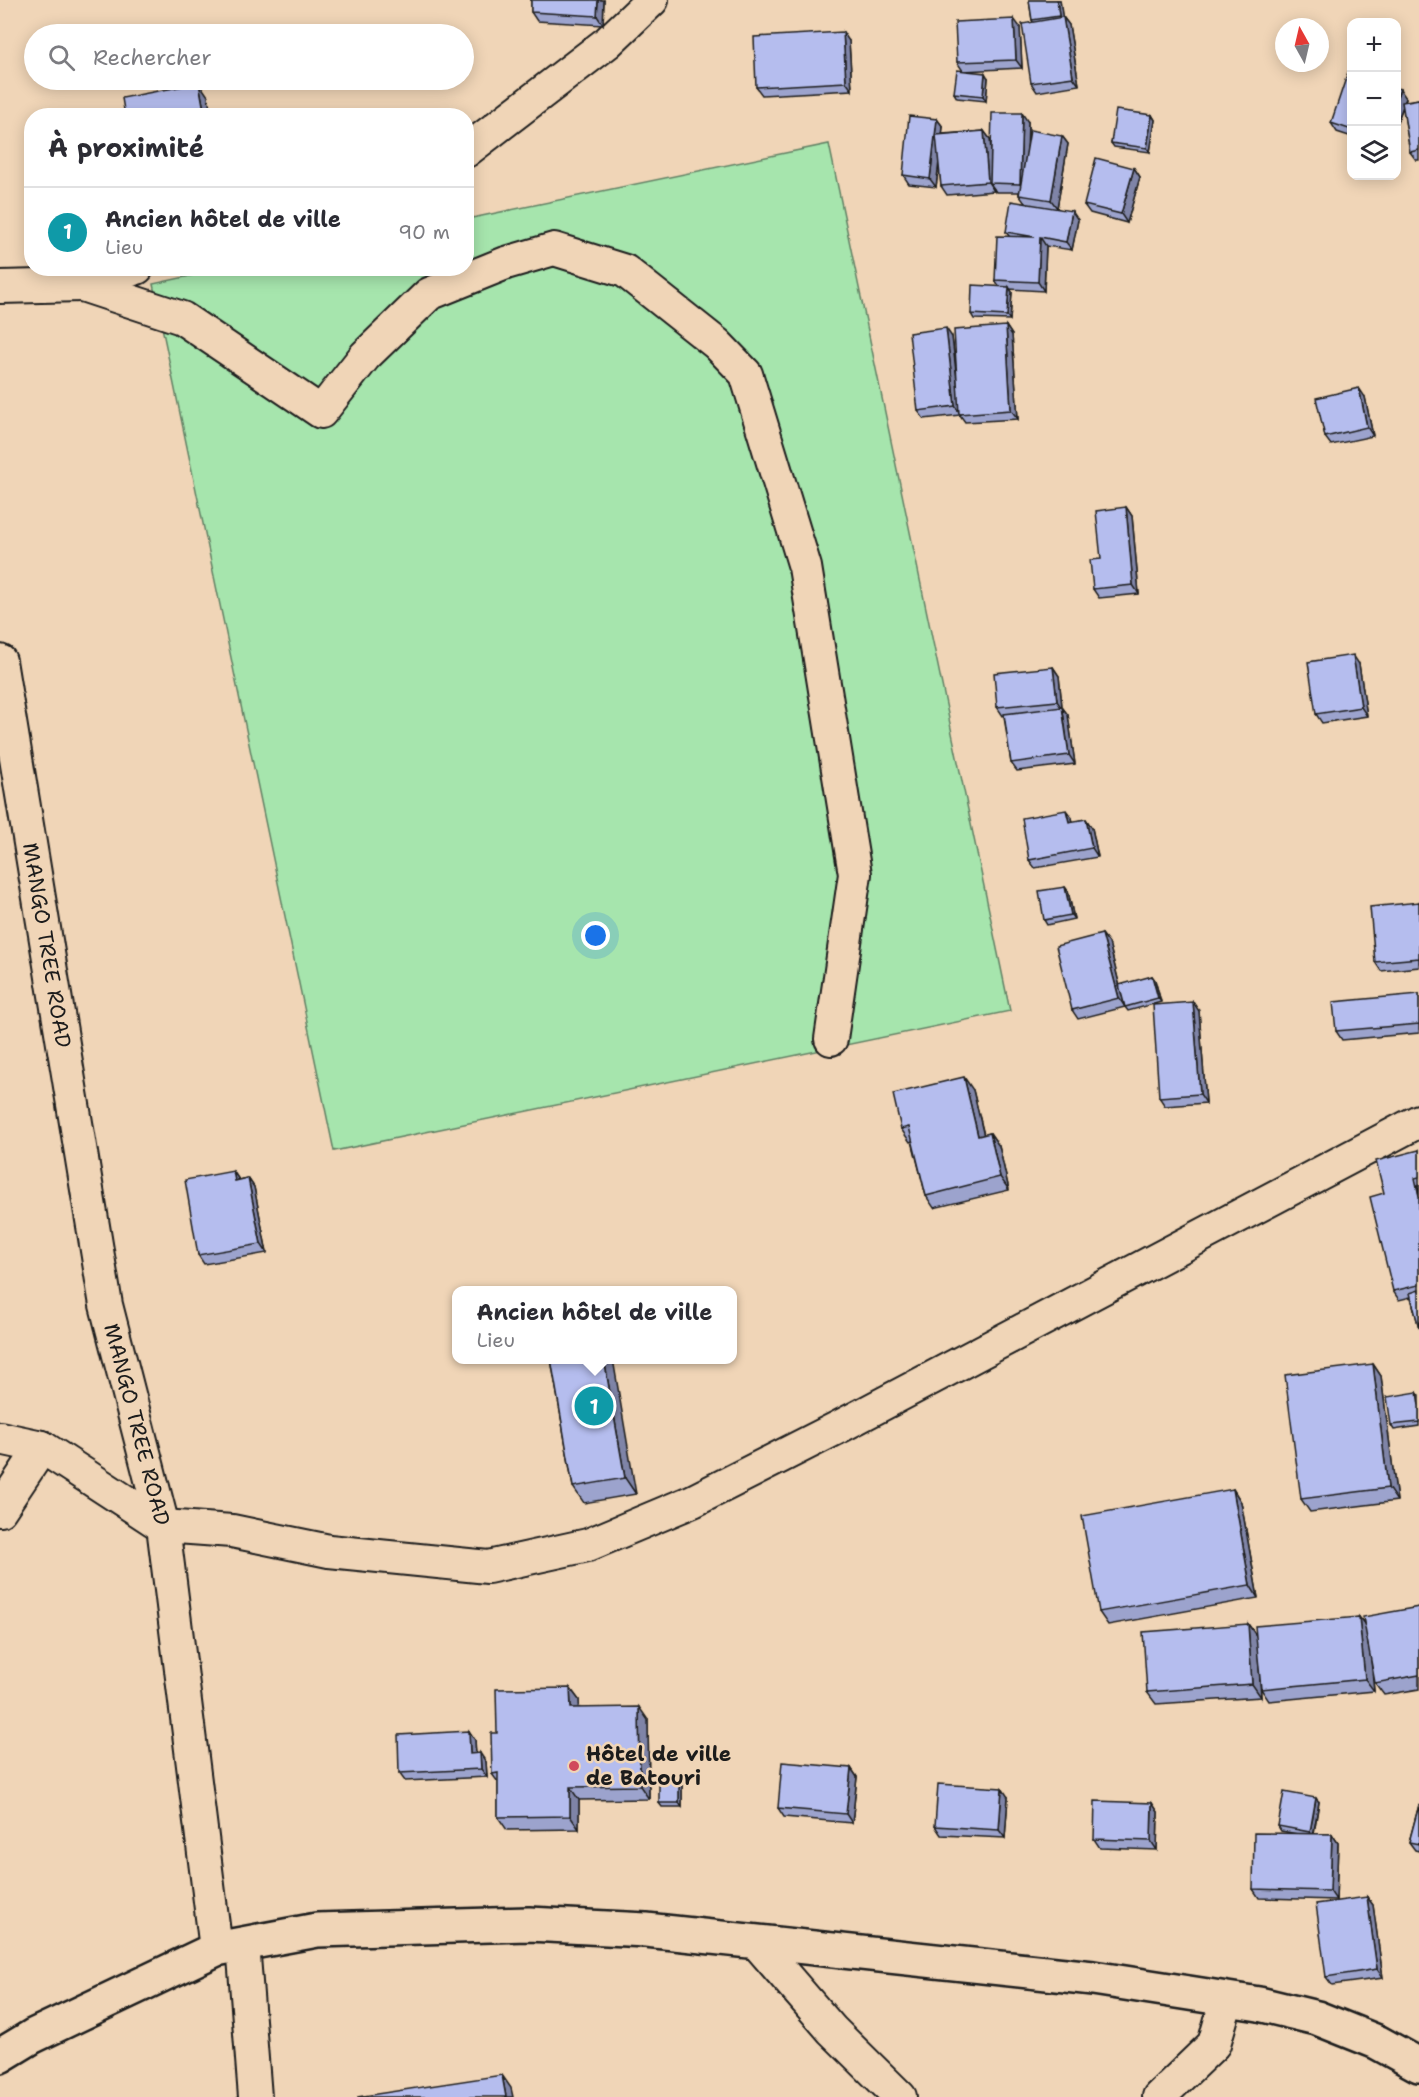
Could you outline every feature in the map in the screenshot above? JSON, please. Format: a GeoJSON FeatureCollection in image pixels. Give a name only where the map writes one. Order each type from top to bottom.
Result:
{"type":"FeatureCollection","features":[{"type":"Feature","properties":{"kind":"main road"},"geometry":{"type":"LineString","coordinates":[[0,2056],[33,2036],[230,1947],[316,1930],[529,1924],[646,1930],[1093,1978],[1227,2000],[1317,2018],[1377,2042],[1419,2065]]}},
{"type":"Feature","properties":{"kind":"street"},"geometry":{"type":"LineString","coordinates":[[474,145],[608,42],[652,0]]}},
{"type":"Feature","properties":{"kind":"street"},"geometry":{"type":"LineString","coordinates":[[474,276],[506,263],[554,249],[626,272],[717,344],[746,374],[805,567],[855,874],[831,1039]]}},
{"type":"Feature","properties":{"kind":"street"},"geometry":{"type":"LineString","coordinates":[[0,286],[82,285],[111,276]]}},
{"type":"Feature","properties":{"kind":"street"},"geometry":{"type":"LineString","coordinates":[[82,285],[182,318],[321,412],[365,356],[429,294],[474,276]]}},
{"type":"Feature","properties":{"kind":"street","name":"MANGO TREE ROAD"},"geometry":{"type":"LineString","coordinates":[[0,662],[106,1305],[163,1526],[255,2097]]}},
{"type":"Feature","properties":{"kind":"street"},"geometry":{"type":"LineString","coordinates":[[0,1438],[42,1447],[163,1526],[232,1531],[329,1551],[488,1567],[588,1545],[693,1501],[1419,1121]]}},
{"type":"Feature","properties":{"kind":"street"},"geometry":{"type":"LineString","coordinates":[[0,1510],[42,1447]]}},
{"type":"Feature","properties":{"kind":"street"},"geometry":{"type":"LineString","coordinates":[[756,1942],[832,2030],[900,2097]]}},
{"type":"Feature","properties":{"kind":"street"},"geometry":{"type":"LineString","coordinates":[[1159,2097],[1214,2044],[1227,2000]]}},
{"type":"Feature","properties":{"kind":"green space"},"geometry":{"type":"Polygon","coordinates":[[[829,144],[1010,1011],[334,1151],[153,284],[190,276],[474,276],[474,218],[829,144]]]}},
{"type":"Feature","properties":{"kind":"building"},"geometry":{"type":"Polygon","coordinates":[[[531,0],[598,0],[597,16],[531,12],[531,0]]]}},
{"type":"Feature","properties":{"kind":"building"},"geometry":{"type":"Polygon","coordinates":[[[1029,0],[1057,0],[1059,16],[1032,20],[1029,0]]]}},
{"type":"Feature","properties":{"kind":"building"},"geometry":{"type":"Polygon","coordinates":[[[1063,17],[1073,77],[1031,83],[1022,24],[1063,17]]]}},
{"type":"Feature","properties":{"kind":"building"},"geometry":{"type":"Polygon","coordinates":[[[1014,19],[1016,60],[957,62],[955,22],[1014,19]]]}},
{"type":"Feature","properties":{"kind":"building"},"geometry":{"type":"Polygon","coordinates":[[[843,32],[846,82],[756,87],[754,37],[843,32]]]}},
{"type":"Feature","properties":{"kind":"building"},"geometry":{"type":"Polygon","coordinates":[[[957,70],[985,73],[983,96],[954,93],[957,70]]]}},
{"type":"Feature","properties":{"kind":"building"},"geometry":{"type":"Polygon","coordinates":[[[1347,75],[1347,128],[1331,123],[1347,75]]]}},
{"type":"Feature","properties":{"kind":"building"},"geometry":{"type":"Polygon","coordinates":[[[163,90],[200,90],[204,108],[124,108],[122,98],[163,90]]]}},
{"type":"Feature","properties":{"kind":"building"},"geometry":{"type":"Polygon","coordinates":[[[1419,99],[1419,150],[1410,152],[1402,102],[1419,99]]]}},
{"type":"Feature","properties":{"kind":"building"},"geometry":{"type":"Polygon","coordinates":[[[1116,110],[1152,115],[1147,148],[1111,143],[1116,110]]]}},
{"type":"Feature","properties":{"kind":"building"},"geometry":{"type":"Polygon","coordinates":[[[992,113],[1022,113],[1020,184],[990,183],[992,113]]]}},
{"type":"Feature","properties":{"kind":"building"},"geometry":{"type":"Polygon","coordinates":[[[909,116],[937,119],[930,179],[903,175],[909,116]]]}},
{"type":"Feature","properties":{"kind":"building"},"geometry":{"type":"Polygon","coordinates":[[[1030,130],[1062,136],[1051,200],[1019,195],[1030,130]]]}},
{"type":"Feature","properties":{"kind":"building"},"geometry":{"type":"Polygon","coordinates":[[[984,131],[988,182],[941,186],[936,135],[984,131]]]}},
{"type":"Feature","properties":{"kind":"building"},"geometry":{"type":"Polygon","coordinates":[[[1096,158],[1134,168],[1121,214],[1084,205],[1096,158]]]}},
{"type":"Feature","properties":{"kind":"building"},"geometry":{"type":"Polygon","coordinates":[[[1011,201],[1072,211],[1066,242],[1040,237],[1038,282],[995,280],[997,236],[1035,237],[1006,232],[1011,201]]]}},
{"type":"Feature","properties":{"kind":"building"},"geometry":{"type":"Polygon","coordinates":[[[972,285],[1009,287],[1007,316],[971,314],[972,285]]]}},
{"type":"Feature","properties":{"kind":"building"},"geometry":{"type":"Polygon","coordinates":[[[1006,326],[1011,410],[959,414],[954,330],[1006,326]]]}},
{"type":"Feature","properties":{"kind":"building"},"geometry":{"type":"Polygon","coordinates":[[[946,328],[955,406],[918,411],[909,333],[946,328]]]}},
{"type":"Feature","properties":{"kind":"building"},"geometry":{"type":"Polygon","coordinates":[[[1359,388],[1367,427],[1325,437],[1316,398],[1359,388]]]}},
{"type":"Feature","properties":{"kind":"building"},"geometry":{"type":"Polygon","coordinates":[[[1126,507],[1133,585],[1093,589],[1090,560],[1101,559],[1096,511],[1126,507]]]}},
{"type":"Feature","properties":{"kind":"building"},"geometry":{"type":"Polygon","coordinates":[[[1353,655],[1361,707],[1316,714],[1308,662],[1353,655]]]}},
{"type":"Feature","properties":{"kind":"building"},"geometry":{"type":"Polygon","coordinates":[[[1053,667],[1057,701],[997,707],[994,673],[1053,667]]]}},
{"type":"Feature","properties":{"kind":"building"},"geometry":{"type":"Polygon","coordinates":[[[1062,707],[1069,755],[1011,763],[1004,714],[1062,707]]]}},
{"type":"Feature","properties":{"kind":"building"},"geometry":{"type":"Polygon","coordinates":[[[1066,810],[1069,822],[1086,819],[1092,848],[1029,860],[1022,818],[1066,810]]]}},
{"type":"Feature","properties":{"kind":"building"},"geometry":{"type":"Polygon","coordinates":[[[1065,887],[1071,915],[1044,920],[1039,891],[1065,887]]]}},
{"type":"Feature","properties":{"kind":"building"},"geometry":{"type":"Polygon","coordinates":[[[1419,902],[1419,958],[1375,962],[1370,907],[1419,902]]]}},
{"type":"Feature","properties":{"kind":"building"},"geometry":{"type":"Polygon","coordinates":[[[1102,934],[1119,998],[1072,1010],[1056,946],[1102,934]]]}},
{"type":"Feature","properties":{"kind":"building"},"geometry":{"type":"Polygon","coordinates":[[[1152,976],[1158,998],[1125,1007],[1119,985],[1152,976]]]}},
{"type":"Feature","properties":{"kind":"building"},"geometry":{"type":"Polygon","coordinates":[[[1419,994],[1419,1024],[1336,1031],[1333,1002],[1419,994]]]}},
{"type":"Feature","properties":{"kind":"building"},"geometry":{"type":"Polygon","coordinates":[[[1193,1002],[1200,1094],[1159,1097],[1153,1005],[1193,1002]]]}},
{"type":"Feature","properties":{"kind":"building"},"geometry":{"type":"Polygon","coordinates":[[[964,1077],[978,1136],[990,1133],[1000,1177],[926,1196],[909,1127],[901,1129],[893,1094],[964,1077]]]}},
{"type":"Feature","properties":{"kind":"building"},"geometry":{"type":"Polygon","coordinates":[[[1419,1150],[1419,1177],[1415,1178],[1419,1196],[1419,1285],[1393,1291],[1370,1197],[1384,1193],[1376,1161],[1419,1150]]]}},
{"type":"Feature","properties":{"kind":"building"},"geometry":{"type":"Polygon","coordinates":[[[233,1171],[235,1181],[248,1178],[261,1244],[198,1255],[185,1180],[233,1171]]]}},
{"type":"Feature","properties":{"kind":"building"},"geometry":{"type":"Polygon","coordinates":[[[1419,1290],[1419,1328],[1410,1293],[1419,1290]]]}},
{"type":"Feature","properties":{"kind":"building"},"geometry":{"type":"Polygon","coordinates":[[[552,1364],[605,1364],[625,1478],[573,1487],[552,1364]]]}},
{"type":"Feature","properties":{"kind":"building"},"geometry":{"type":"Polygon","coordinates":[[[1373,1364],[1388,1488],[1301,1499],[1285,1375],[1373,1364]]]}},
{"type":"Feature","properties":{"kind":"building"},"geometry":{"type":"Polygon","coordinates":[[[1417,1392],[1419,1422],[1391,1425],[1387,1397],[1417,1392]]]}},
{"type":"Feature","properties":{"kind":"building"},"geometry":{"type":"Polygon","coordinates":[[[1233,1489],[1250,1585],[1099,1612],[1082,1516],[1233,1489]]]}},
{"type":"Feature","properties":{"kind":"building"},"geometry":{"type":"Polygon","coordinates":[[[1419,1607],[1419,1675],[1375,1683],[1363,1617],[1419,1607]]]}},
{"type":"Feature","properties":{"kind":"building"},"geometry":{"type":"Polygon","coordinates":[[[1359,1617],[1365,1679],[1261,1689],[1255,1626],[1359,1617]]]}},
{"type":"Feature","properties":{"kind":"building"},"geometry":{"type":"Polygon","coordinates":[[[1248,1624],[1252,1684],[1147,1692],[1143,1632],[1248,1624]]]}},
{"type":"Feature","properties":{"kind":"building","name":"Hôtel de ville de Batouri"},"geometry":{"type":"Polygon","coordinates":[[[570,1688],[571,1708],[639,1707],[640,1786],[570,1787],[570,1816],[498,1817],[498,1773],[492,1774],[491,1733],[497,1733],[496,1689],[570,1688]]]}},
{"type":"Feature","properties":{"kind":"building"},"geometry":{"type":"Polygon","coordinates":[[[469,1731],[470,1754],[480,1753],[481,1769],[399,1773],[398,1735],[469,1731]]]}},
{"type":"Feature","properties":{"kind":"building"},"geometry":{"type":"Polygon","coordinates":[[[782,1762],[851,1768],[846,1814],[778,1808],[782,1762]]]}},
{"type":"Feature","properties":{"kind":"building"},"geometry":{"type":"Polygon","coordinates":[[[659,1778],[679,1778],[679,1803],[659,1803],[659,1778]]]}},
{"type":"Feature","properties":{"kind":"building"},"geometry":{"type":"Polygon","coordinates":[[[938,1784],[1002,1788],[999,1830],[935,1826],[938,1784]]]}},
{"type":"Feature","properties":{"kind":"building"},"geometry":{"type":"Polygon","coordinates":[[[1284,1792],[1316,1798],[1310,1832],[1278,1826],[1284,1792]]]}},
{"type":"Feature","properties":{"kind":"building"},"geometry":{"type":"Polygon","coordinates":[[[1095,1801],[1152,1803],[1151,1841],[1094,1839],[1095,1801]]]}},
{"type":"Feature","properties":{"kind":"building"},"geometry":{"type":"Polygon","coordinates":[[[1419,1805],[1419,1844],[1409,1842],[1419,1805]]]}},
{"type":"Feature","properties":{"kind":"building"},"geometry":{"type":"Polygon","coordinates":[[[1254,1833],[1332,1834],[1330,1891],[1253,1889],[1254,1833]]]}},
{"type":"Feature","properties":{"kind":"building"},"geometry":{"type":"Polygon","coordinates":[[[1367,1897],[1377,1969],[1326,1977],[1316,1904],[1367,1897]]]}},
{"type":"Feature","properties":{"kind":"building"},"geometry":{"type":"Polygon","coordinates":[[[502,2075],[506,2097],[357,2097],[502,2075]]]}},
{"type":"Feature","properties":{"kind":"place","name":"Ancien hôtel de ville"},"geometry":{"type":"Point","coordinates":[594,1406]}},
{"type":"Feature","properties":{"kind":"place","name":"Hôtel de ville de Batouri"},"geometry":{"type":"Point","coordinates":[574,1766]}}]}
